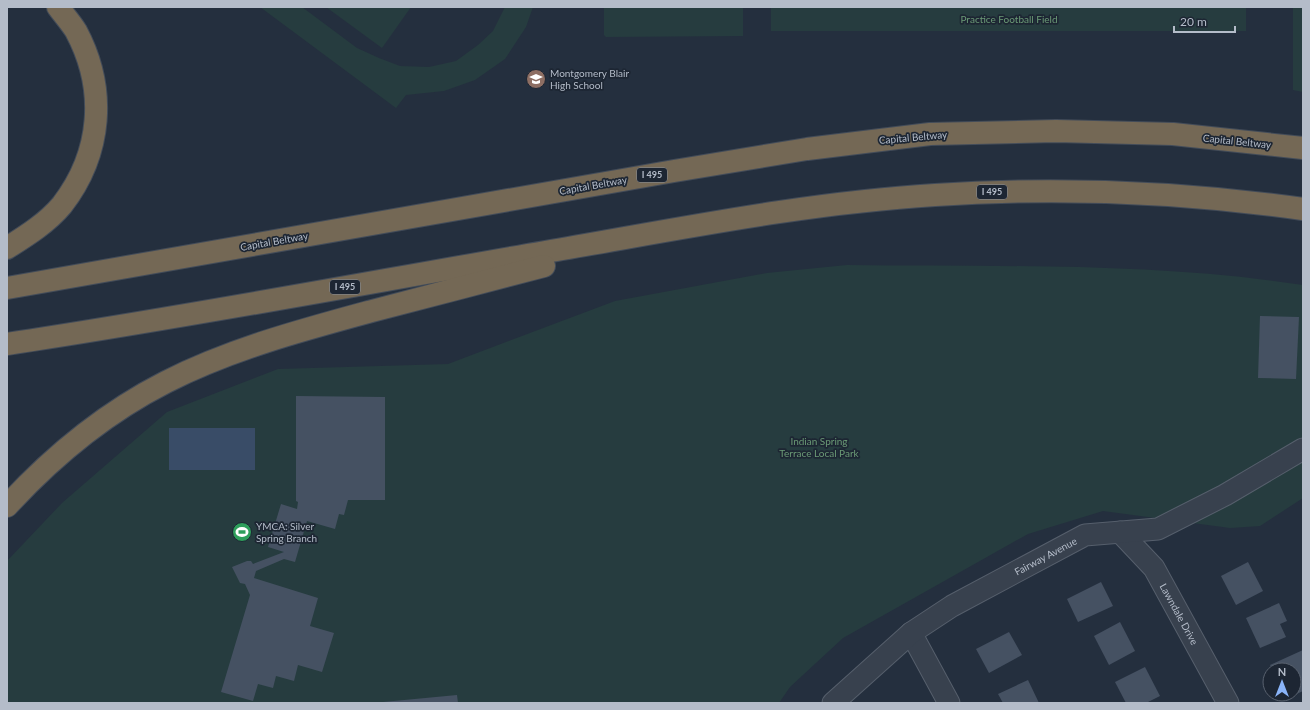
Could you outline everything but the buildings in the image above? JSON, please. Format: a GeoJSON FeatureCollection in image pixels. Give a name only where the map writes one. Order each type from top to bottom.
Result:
{"type":"FeatureCollection","features":[{"type":"Feature","properties":{"kind":"highway"},"geometry":{"type":"LineString","coordinates":[[7,248],[34,231],[61,206],[83,174],[94,137],[97,104],[91,67],[76,30],[58,7]]}},
{"type":"Feature","properties":{"kind":"highway","name":"Capital Beltway"},"geometry":{"type":"LineString","coordinates":[[7,288],[807,149],[930,134],[1056,131],[1173,134],[1303,148]]}},
{"type":"Feature","properties":{"kind":"highway","name":"I 495"},"geometry":{"type":"LineString","coordinates":[[7,344],[683,229],[880,200],[995,192],[1066,192],[1170,195],[1303,209]]}},
{"type":"Feature","properties":{"kind":"highway"},"geometry":{"type":"LineString","coordinates":[[7,506],[30,481],[73,444],[119,410],[165,382],[213,360],[325,324],[683,229]]}},
{"type":"Feature","properties":{"kind":"street","name":"Fairway Avenue"},"geometry":{"type":"LineString","coordinates":[[833,703],[911,633],[952,606],[1085,535],[1158,529],[1225,495],[1303,449]]}},
{"type":"Feature","properties":{"kind":"street","name":"Lawndale Drive"},"geometry":{"type":"LineString","coordinates":[[1120,532],[1154,568],[1228,703]]}},
{"type":"Feature","properties":{"kind":"street"},"geometry":{"type":"LineString","coordinates":[[911,633],[949,703]]}},
{"type":"Feature","properties":{"kind":"green space"},"geometry":{"type":"Polygon","coordinates":[[[260,7],[302,7],[357,48],[400,66],[429,67],[456,61],[478,45],[493,31],[505,7],[533,7],[526,27],[505,59],[475,80],[444,91],[406,95],[396,108],[260,7]]]}},
{"type":"Feature","properties":{"kind":"green space"},"geometry":{"type":"Polygon","coordinates":[[[326,7],[411,7],[382,48],[326,7]]]}},
{"type":"Feature","properties":{"kind":"green space"},"geometry":{"type":"Polygon","coordinates":[[[604,7],[743,7],[743,36],[606,37],[604,35],[604,7]]]}},
{"type":"Feature","properties":{"kind":"green space","name":"Practice Football Field"},"geometry":{"type":"Polygon","coordinates":[[[771,7],[1246,7],[1246,31],[771,31],[771,7]]]}},
{"type":"Feature","properties":{"kind":"green space"},"geometry":{"type":"Polygon","coordinates":[[[1293,7],[1303,7],[1303,92],[1293,90],[1293,7]]]}},
{"type":"Feature","properties":{"kind":"green space","name":"Indian Spring Terrace Local Park"},"geometry":{"type":"Polygon","coordinates":[[[847,265],[1019,266],[1133,269],[1190,272],[1303,285],[1303,498],[1260,526],[1230,528],[1103,511],[1028,534],[843,638],[790,687],[779,703],[7,703],[7,561],[62,503],[167,412],[278,369],[448,364],[615,301],[767,273],[847,265]]]}},
{"type":"Feature","properties":{"kind":"water"},"geometry":{"type":"Polygon","coordinates":[[[169,428],[255,428],[255,470],[169,470],[169,428]]]}},
{"type":"Feature","properties":{"kind":"place","name":"Montgomery Blair High School"},"geometry":{"type":"Point","coordinates":[536,79]}},
{"type":"Feature","properties":{"kind":"place","name":"YMCA: Silver Spring Branch"},"geometry":{"type":"Point","coordinates":[242,532]}}]}
